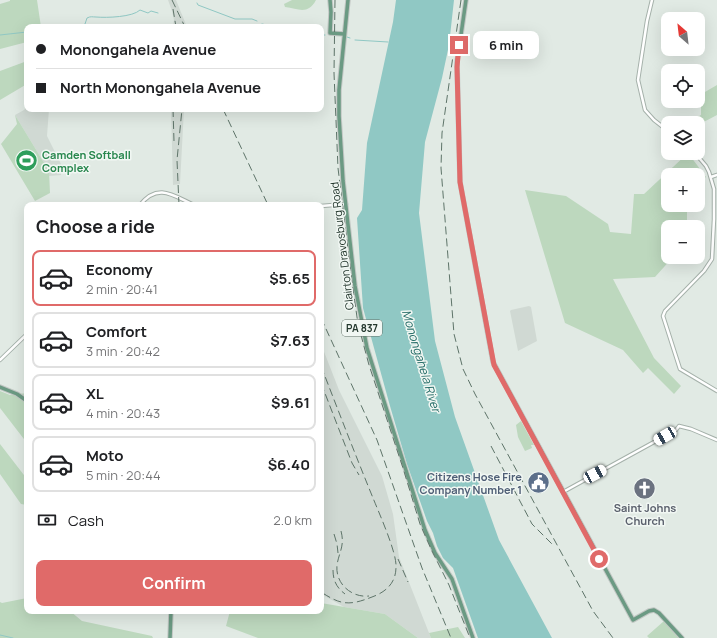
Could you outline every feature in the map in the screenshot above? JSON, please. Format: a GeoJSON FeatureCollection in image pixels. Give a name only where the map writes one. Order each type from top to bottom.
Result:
{"type":"FeatureCollection","features":[{"type":"Feature","properties":{"kind":"main road"},"geometry":{"type":"LineString","coordinates":[[330,0],[330,33],[344,34]]}},
{"type":"Feature","properties":{"kind":"main road","name":"Clairton Dravosburg Road"},"geometry":{"type":"LineString","coordinates":[[348,0],[338,104],[346,204],[355,286],[367,348],[425,530],[435,553],[452,580],[473,638]]}},
{"type":"Feature","properties":{"kind":"main road"},"geometry":{"type":"LineString","coordinates":[[466,0],[457,62],[461,189],[494,365],[633,620],[649,611],[654,610],[659,613],[682,638]]}},
{"type":"Feature","properties":{"kind":"main road"},"geometry":{"type":"LineString","coordinates":[[0,387],[17,394],[24,399]]}},
{"type":"Feature","properties":{"kind":"main road"},"geometry":{"type":"LineString","coordinates":[[170,638],[171,614]]}},
{"type":"Feature","properties":{"kind":"street"},"geometry":{"type":"LineString","coordinates":[[652,0],[647,21],[638,80],[645,110],[661,126]]}},
{"type":"Feature","properties":{"kind":"street"},"geometry":{"type":"LineString","coordinates":[[701,160],[706,166],[711,177],[714,189],[715,199],[712,259],[704,271],[665,311],[663,316],[680,369],[717,391]]}},
{"type":"Feature","properties":{"kind":"street"},"geometry":{"type":"LineString","coordinates":[[711,177],[717,175]]}},
{"type":"Feature","properties":{"kind":"street"},"geometry":{"type":"LineString","coordinates":[[143,202],[149,196],[164,192],[170,193],[188,202]]}},
{"type":"Feature","properties":{"kind":"street"},"geometry":{"type":"LineString","coordinates":[[324,206],[346,204]]}},
{"type":"Feature","properties":{"kind":"street"},"geometry":{"type":"LineString","coordinates":[[0,360],[24,337]]}},
{"type":"Feature","properties":{"kind":"street"},"geometry":{"type":"LineString","coordinates":[[563,492],[676,430],[679,426],[691,429],[717,440]]}},
{"type":"Feature","properties":{"kind":"shaded area"},"geometry":{"type":"Polygon","coordinates":[[[168,0],[176,0],[186,24],[173,24],[172,11],[168,0]]]}},
{"type":"Feature","properties":{"kind":"shaded area"},"geometry":{"type":"Polygon","coordinates":[[[24,110],[24,112],[49,112],[47,136],[61,164],[61,175],[49,176],[49,171],[15,115],[24,110]]]}},
{"type":"Feature","properties":{"kind":"shaded area"},"geometry":{"type":"Polygon","coordinates":[[[171,112],[184,112],[180,184],[173,185],[171,112]]]}},
{"type":"Feature","properties":{"kind":"shaded area"},"geometry":{"type":"Polygon","coordinates":[[[529,306],[531,307],[537,341],[518,351],[510,311],[529,306]]]}},
{"type":"Feature","properties":{"kind":"shaded area"},"geometry":{"type":"Polygon","coordinates":[[[324,352],[339,390],[382,476],[393,514],[399,557],[431,638],[418,638],[385,614],[344,607],[324,596],[324,352]]]}},
{"type":"Feature","properties":{"kind":"green space"},"geometry":{"type":"Polygon","coordinates":[[[37,0],[41,24],[24,24],[24,43],[0,49],[0,4],[10,1],[37,0]]]}},
{"type":"Feature","properties":{"kind":"green space"},"geometry":{"type":"Polygon","coordinates":[[[292,0],[316,0],[310,8],[299,10],[285,7],[284,4],[292,0]]]}},
{"type":"Feature","properties":{"kind":"green space"},"geometry":{"type":"Polygon","coordinates":[[[24,62],[24,86],[0,100],[0,71],[24,62]]]}},
{"type":"Feature","properties":{"kind":"green space"},"geometry":{"type":"Polygon","coordinates":[[[717,85],[717,115],[705,121],[705,116],[699,116],[701,115],[701,108],[705,108],[705,92],[717,85]]]}},
{"type":"Feature","properties":{"kind":"green space","name":"Camden Softball Complex"},"geometry":{"type":"Polygon","coordinates":[[[15,115],[49,171],[50,193],[35,201],[1,144],[17,124],[15,115]]]}},
{"type":"Feature","properties":{"kind":"green space"},"geometry":{"type":"Polygon","coordinates":[[[680,160],[693,160],[699,168],[672,168],[680,160]]]}},
{"type":"Feature","properties":{"kind":"green space"},"geometry":{"type":"Polygon","coordinates":[[[661,178],[661,212],[687,212],[687,220],[661,220],[661,264],[667,264],[655,277],[613,279],[654,358],[681,386],[674,394],[648,368],[643,373],[623,350],[565,323],[525,190],[566,196],[608,224],[610,232],[631,234],[634,194],[644,194],[661,178]]]}},
{"type":"Feature","properties":{"kind":"green space"},"geometry":{"type":"Polygon","coordinates":[[[0,391],[10,395],[24,393],[24,439],[0,408],[0,391]]]}},
{"type":"Feature","properties":{"kind":"green space"},"geometry":{"type":"Polygon","coordinates":[[[521,421],[534,445],[531,445],[532,448],[525,451],[518,437],[516,425],[521,421]]]}},
{"type":"Feature","properties":{"kind":"green space"},"geometry":{"type":"Polygon","coordinates":[[[0,444],[24,475],[24,504],[21,504],[0,474],[0,444]]]}},
{"type":"Feature","properties":{"kind":"green space"},"geometry":{"type":"Polygon","coordinates":[[[24,599],[24,614],[74,614],[82,621],[152,636],[153,638],[0,638],[0,602],[2,603],[24,599]]]}},
{"type":"Feature","properties":{"kind":"green space"},"geometry":{"type":"Polygon","coordinates":[[[324,604],[385,614],[418,638],[258,638],[226,626],[229,614],[324,614],[324,604]]]}},
{"type":"Feature","properties":{"kind":"green space"},"geometry":{"type":"Polygon","coordinates":[[[664,621],[679,638],[649,638],[647,636],[664,621]]]}},
{"type":"Feature","properties":{"kind":"green space"},"geometry":{"type":"Polygon","coordinates":[[[458,627],[465,638],[431,638],[429,633],[458,627]]]}},
{"type":"Feature","properties":{"kind":"water","name":"Monongahela River"},"geometry":{"type":"Polygon","coordinates":[[[396,0],[454,0],[449,45],[425,142],[419,213],[435,341],[455,417],[499,540],[552,638],[478,638],[453,568],[443,558],[437,546],[407,464],[363,308],[357,218],[362,210],[367,143],[393,22],[396,0]]]}},
{"type":"Feature","properties":{"kind":"waterway"},"geometry":{"type":"LineString","coordinates":[[197,3],[198,5],[235,19],[252,19],[257,21]]}},
{"type":"Feature","properties":{"kind":"waterway"},"geometry":{"type":"LineString","coordinates":[[85,24],[87,18],[91,17],[120,16],[132,14],[140,10],[148,13],[151,11],[158,13]]}},
{"type":"Feature","properties":{"kind":"waterway"},"geometry":{"type":"LineString","coordinates":[[0,35],[24,32]]}},
{"type":"Feature","properties":{"kind":"waterway"},"geometry":{"type":"LineString","coordinates":[[355,40],[388,42]]}},
{"type":"Feature","properties":{"kind":"waterway"},"geometry":{"type":"LineString","coordinates":[[0,635],[13,638]]}},
{"type":"Feature","properties":{"kind":"railway"},"geometry":{"type":"LineString","coordinates":[[172,0],[184,24]]}},
{"type":"Feature","properties":{"kind":"railway"},"geometry":{"type":"LineString","coordinates":[[335,0],[334,73],[338,168],[358,324],[369,365],[420,524],[449,585],[470,638]]}},
{"type":"Feature","properties":{"kind":"railway"},"geometry":{"type":"LineString","coordinates":[[461,0],[442,133],[441,168],[454,334],[463,369],[475,394],[593,611],[613,638]]}},
{"type":"Feature","properties":{"kind":"railway"},"geometry":{"type":"LineString","coordinates":[[173,9],[176,24]]}},
{"type":"Feature","properties":{"kind":"railway"},"geometry":{"type":"LineString","coordinates":[[173,112],[174,141]]}},
{"type":"Feature","properties":{"kind":"railway"},"geometry":{"type":"LineString","coordinates":[[179,202],[177,160],[182,112]]}},
{"type":"Feature","properties":{"kind":"railway"},"geometry":{"type":"LineString","coordinates":[[224,112],[267,202]]}},
{"type":"Feature","properties":{"kind":"railway"},"geometry":{"type":"LineString","coordinates":[[324,325],[377,440],[422,568],[451,638]]}},
{"type":"Feature","properties":{"kind":"railway"},"geometry":{"type":"LineString","coordinates":[[324,374],[387,533],[396,561],[396,573],[392,582],[386,590],[377,595],[357,602],[345,603],[334,600],[324,594]]}},
{"type":"Feature","properties":{"kind":"railway"},"geometry":{"type":"LineString","coordinates":[[324,391],[352,463],[359,475]]}},
{"type":"Feature","properties":{"kind":"railway"},"geometry":{"type":"LineString","coordinates":[[491,446],[532,524],[553,545]]}},
{"type":"Feature","properties":{"kind":"railway"},"geometry":{"type":"LineString","coordinates":[[341,531],[342,545],[337,565],[339,578],[342,584],[351,592],[357,595],[369,596]]}},
{"type":"Feature","properties":{"kind":"railway"},"geometry":{"type":"LineString","coordinates":[[334,534],[338,553]]}},
{"type":"Feature","properties":{"kind":"railway"},"geometry":{"type":"LineString","coordinates":[[398,559],[408,582]]}},
{"type":"Feature","properties":{"kind":"railway"},"geometry":{"type":"LineString","coordinates":[[333,570],[336,584],[345,594]]}},
{"type":"Feature","properties":{"kind":"place","name":"Camden Softball Complex"},"geometry":{"type":"Point","coordinates":[27,161]}},
{"type":"Feature","properties":{"kind":"place","name":"Citizens Hose Fire Company Number 1"},"geometry":{"type":"Point","coordinates":[538,483]}},
{"type":"Feature","properties":{"kind":"place","name":"Saint Johns Church"},"geometry":{"type":"Point","coordinates":[645,488]}},
{"type":"Feature","properties":{"kind":"route"},"geometry":{"type":"LineString","coordinates":[[459,45],[457,67],[460,182],[494,365],[599,559]]}}]}
